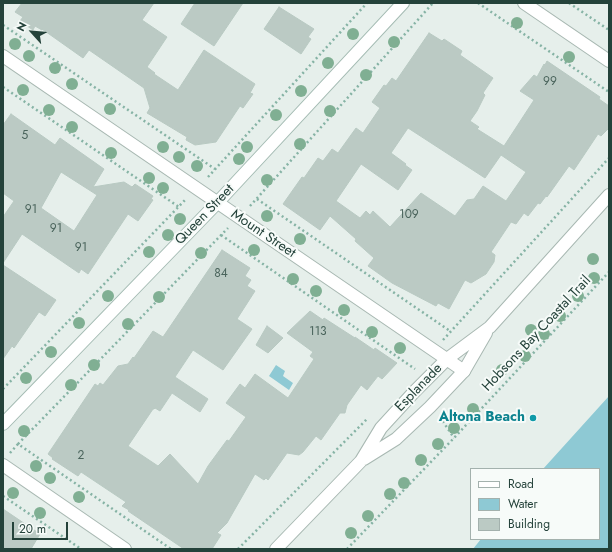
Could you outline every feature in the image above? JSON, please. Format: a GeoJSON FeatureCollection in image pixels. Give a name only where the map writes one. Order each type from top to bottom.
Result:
{"type":"FeatureCollection","features":[{"type":"Feature","properties":{"kind":"street","name":"Queen Street"},"geometry":{"type":"LineString","coordinates":[[3,424],[218,202],[402,3]]}},
{"type":"Feature","properties":{"kind":"street"},"geometry":{"type":"LineString","coordinates":[[524,3],[609,61]]}},
{"type":"Feature","properties":{"kind":"street","name":"Mount Street"},"geometry":{"type":"LineString","coordinates":[[3,56],[464,371]]}},
{"type":"Feature","properties":{"kind":"street","name":"Esplanade"},"geometry":{"type":"LineString","coordinates":[[276,549],[361,461],[381,428],[414,392],[447,359],[490,327],[609,195]]}},
{"type":"Feature","properties":{"kind":"street","name":"Esplanade"},"geometry":{"type":"LineString","coordinates":[[361,461],[396,439],[430,407],[464,371],[490,327]]}},
{"type":"Feature","properties":{"kind":"street"},"geometry":{"type":"LineString","coordinates":[[6,460],[125,549]]}},
{"type":"Feature","properties":{"kind":"path"},"geometry":{"type":"LineString","coordinates":[[478,3],[609,92]]}},
{"type":"Feature","properties":{"kind":"path"},"geometry":{"type":"LineString","coordinates":[[569,3],[609,30]]}},
{"type":"Feature","properties":{"kind":"path"},"geometry":{"type":"LineString","coordinates":[[3,26],[215,169]]}},
{"type":"Feature","properties":{"kind":"path"},"geometry":{"type":"LineString","coordinates":[[3,87],[179,207]]}},
{"type":"Feature","properties":{"kind":"path"},"geometry":{"type":"LineString","coordinates":[[412,373],[609,158]]}},
{"type":"Feature","properties":{"kind":"path"},"geometry":{"type":"LineString","coordinates":[[257,199],[450,332]]}},
{"type":"Feature","properties":{"kind":"path"},"geometry":{"type":"LineString","coordinates":[[221,235],[416,369]]}},
{"type":"Feature","properties":{"kind":"path","name":"Hobsons Bay Coastal Trail"},"geometry":{"type":"LineString","coordinates":[[347,549],[454,438],[609,272]]}},
{"type":"Feature","properties":{"kind":"path"},"geometry":{"type":"LineString","coordinates":[[238,549],[370,416]]}},
{"type":"Feature","properties":{"kind":"path"},"geometry":{"type":"LineString","coordinates":[[438,416],[454,438]]}},
{"type":"Feature","properties":{"kind":"path"},"geometry":{"type":"LineString","coordinates":[[6,460],[18,444],[171,549]]}},
{"type":"Feature","properties":{"kind":"path"},"geometry":{"type":"LineString","coordinates":[[3,496],[81,549]]}},
{"type":"Feature","properties":{"kind":"water"},"geometry":{"type":"Polygon","coordinates":[[[276,365],[285,371],[283,376],[293,383],[289,390],[269,376],[276,365]]]}},
{"type":"Feature","properties":{"kind":"water"},"geometry":{"type":"Polygon","coordinates":[[[609,396],[609,549],[473,549],[480,540],[600,540],[600,468],[544,468],[609,396]]]}},
{"type":"Feature","properties":{"kind":"building"},"geometry":{"type":"Polygon","coordinates":[[[22,3],[154,3],[142,20],[167,37],[147,67],[155,73],[154,74],[178,90],[204,50],[255,84],[250,93],[253,94],[243,108],[240,106],[216,142],[195,145],[186,140],[187,137],[147,113],[150,108],[144,88],[89,50],[83,58],[42,29],[35,26],[33,30],[20,21],[23,17],[15,12],[22,3]]]}},
{"type":"Feature","properties":{"kind":"building"},"geometry":{"type":"Polygon","coordinates":[[[195,3],[243,3],[214,46],[181,24],[195,3]]]}},
{"type":"Feature","properties":{"kind":"building"},"geometry":{"type":"Polygon","coordinates":[[[279,7],[314,29],[308,37],[311,39],[301,54],[264,29],[279,7]]]}},
{"type":"Feature","properties":{"kind":"building"},"geometry":{"type":"Polygon","coordinates":[[[429,33],[442,41],[444,39],[462,51],[460,55],[493,78],[483,93],[485,95],[470,121],[479,127],[477,129],[504,146],[534,100],[520,91],[534,75],[537,77],[547,61],[600,97],[599,99],[609,106],[609,128],[601,136],[598,134],[574,170],[569,166],[547,197],[546,196],[540,204],[538,203],[528,216],[524,213],[516,224],[511,222],[491,252],[495,255],[494,262],[486,274],[471,283],[465,280],[449,309],[438,303],[436,306],[392,283],[368,266],[374,258],[355,241],[356,239],[330,216],[320,230],[283,204],[302,177],[304,178],[318,158],[323,161],[332,149],[338,153],[356,128],[363,133],[380,108],[372,102],[384,85],[386,86],[392,78],[396,81],[429,33]],[[408,128],[391,153],[412,170],[398,190],[361,164],[336,201],[360,218],[366,211],[370,215],[373,211],[390,227],[421,193],[455,216],[467,200],[474,199],[483,186],[506,201],[526,172],[501,155],[485,178],[408,128]]]}},
{"type":"Feature","properties":{"kind":"building"},"geometry":{"type":"Polygon","coordinates":[[[11,114],[55,145],[60,138],[104,169],[93,187],[124,182],[132,187],[135,184],[153,196],[151,199],[153,200],[138,221],[128,214],[88,274],[81,269],[79,273],[22,234],[3,263],[3,217],[14,201],[3,193],[3,125],[11,114]],[[61,172],[41,208],[74,231],[97,195],[61,172]]]}},
{"type":"Feature","properties":{"kind":"building"},"geometry":{"type":"Polygon","coordinates":[[[222,250],[250,268],[245,276],[251,280],[247,286],[255,291],[237,319],[252,329],[223,370],[193,350],[175,377],[208,399],[200,412],[172,393],[160,411],[155,408],[153,409],[128,446],[158,466],[170,454],[198,484],[208,466],[227,440],[229,441],[246,417],[226,403],[240,384],[245,388],[255,374],[288,398],[314,359],[310,356],[313,352],[287,333],[310,311],[323,320],[324,318],[374,350],[375,348],[397,363],[382,379],[378,376],[367,390],[361,385],[347,405],[345,413],[340,413],[321,440],[316,436],[299,455],[287,453],[268,480],[266,478],[264,480],[255,474],[227,523],[217,533],[221,535],[212,549],[184,549],[128,511],[129,510],[122,506],[126,502],[81,472],[78,476],[52,459],[53,458],[48,454],[95,384],[98,386],[100,383],[103,385],[118,366],[128,364],[153,331],[163,337],[222,250]]]}},
{"type":"Feature","properties":{"kind":"building"},"geometry":{"type":"Polygon","coordinates":[[[3,265],[56,300],[45,316],[39,312],[14,348],[12,346],[3,359],[3,265]]]}},
{"type":"Feature","properties":{"kind":"building"},"geometry":{"type":"Polygon","coordinates":[[[267,326],[283,338],[268,353],[256,345],[267,326]]]}},
{"type":"Feature","properties":{"kind":"building"},"geometry":{"type":"Polygon","coordinates":[[[3,509],[40,534],[31,549],[3,549],[3,509]]]}},
{"type":"Feature","properties":{"kind":"place","name":"Altona Beach"},"geometry":{"type":"Point","coordinates":[533,418]}}]}
